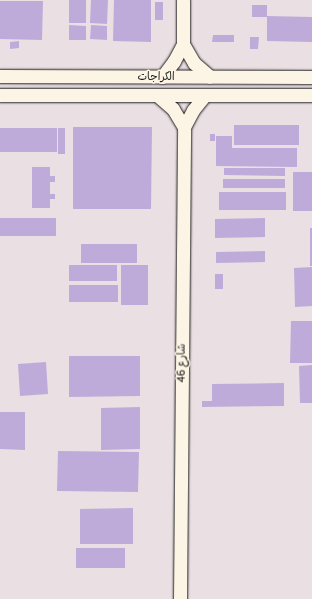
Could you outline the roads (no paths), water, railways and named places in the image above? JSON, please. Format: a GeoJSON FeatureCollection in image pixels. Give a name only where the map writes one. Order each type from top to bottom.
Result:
{"type":"FeatureCollection","features":[{"type":"Feature","properties":{"kind":"street"},"geometry":{"type":"LineString","coordinates":[[183,0],[183,44],[194,63],[210,77]]}},
{"type":"Feature","properties":{"kind":"street"},"geometry":{"type":"LineString","coordinates":[[162,77],[183,44]]}},
{"type":"Feature","properties":{"kind":"street","name":"الكراجات"},"geometry":{"type":"LineString","coordinates":[[0,76],[312,77]]}},
{"type":"Feature","properties":{"kind":"street","name":"الكراجات"},"geometry":{"type":"LineString","coordinates":[[0,95],[312,94]]}},
{"type":"Feature","properties":{"kind":"street"},"geometry":{"type":"LineString","coordinates":[[157,95],[173,109],[184,127]]}},
{"type":"Feature","properties":{"kind":"street","name":"شارع 46"},"geometry":{"type":"LineString","coordinates":[[180,599],[184,127],[193,110],[205,95]]}}]}
